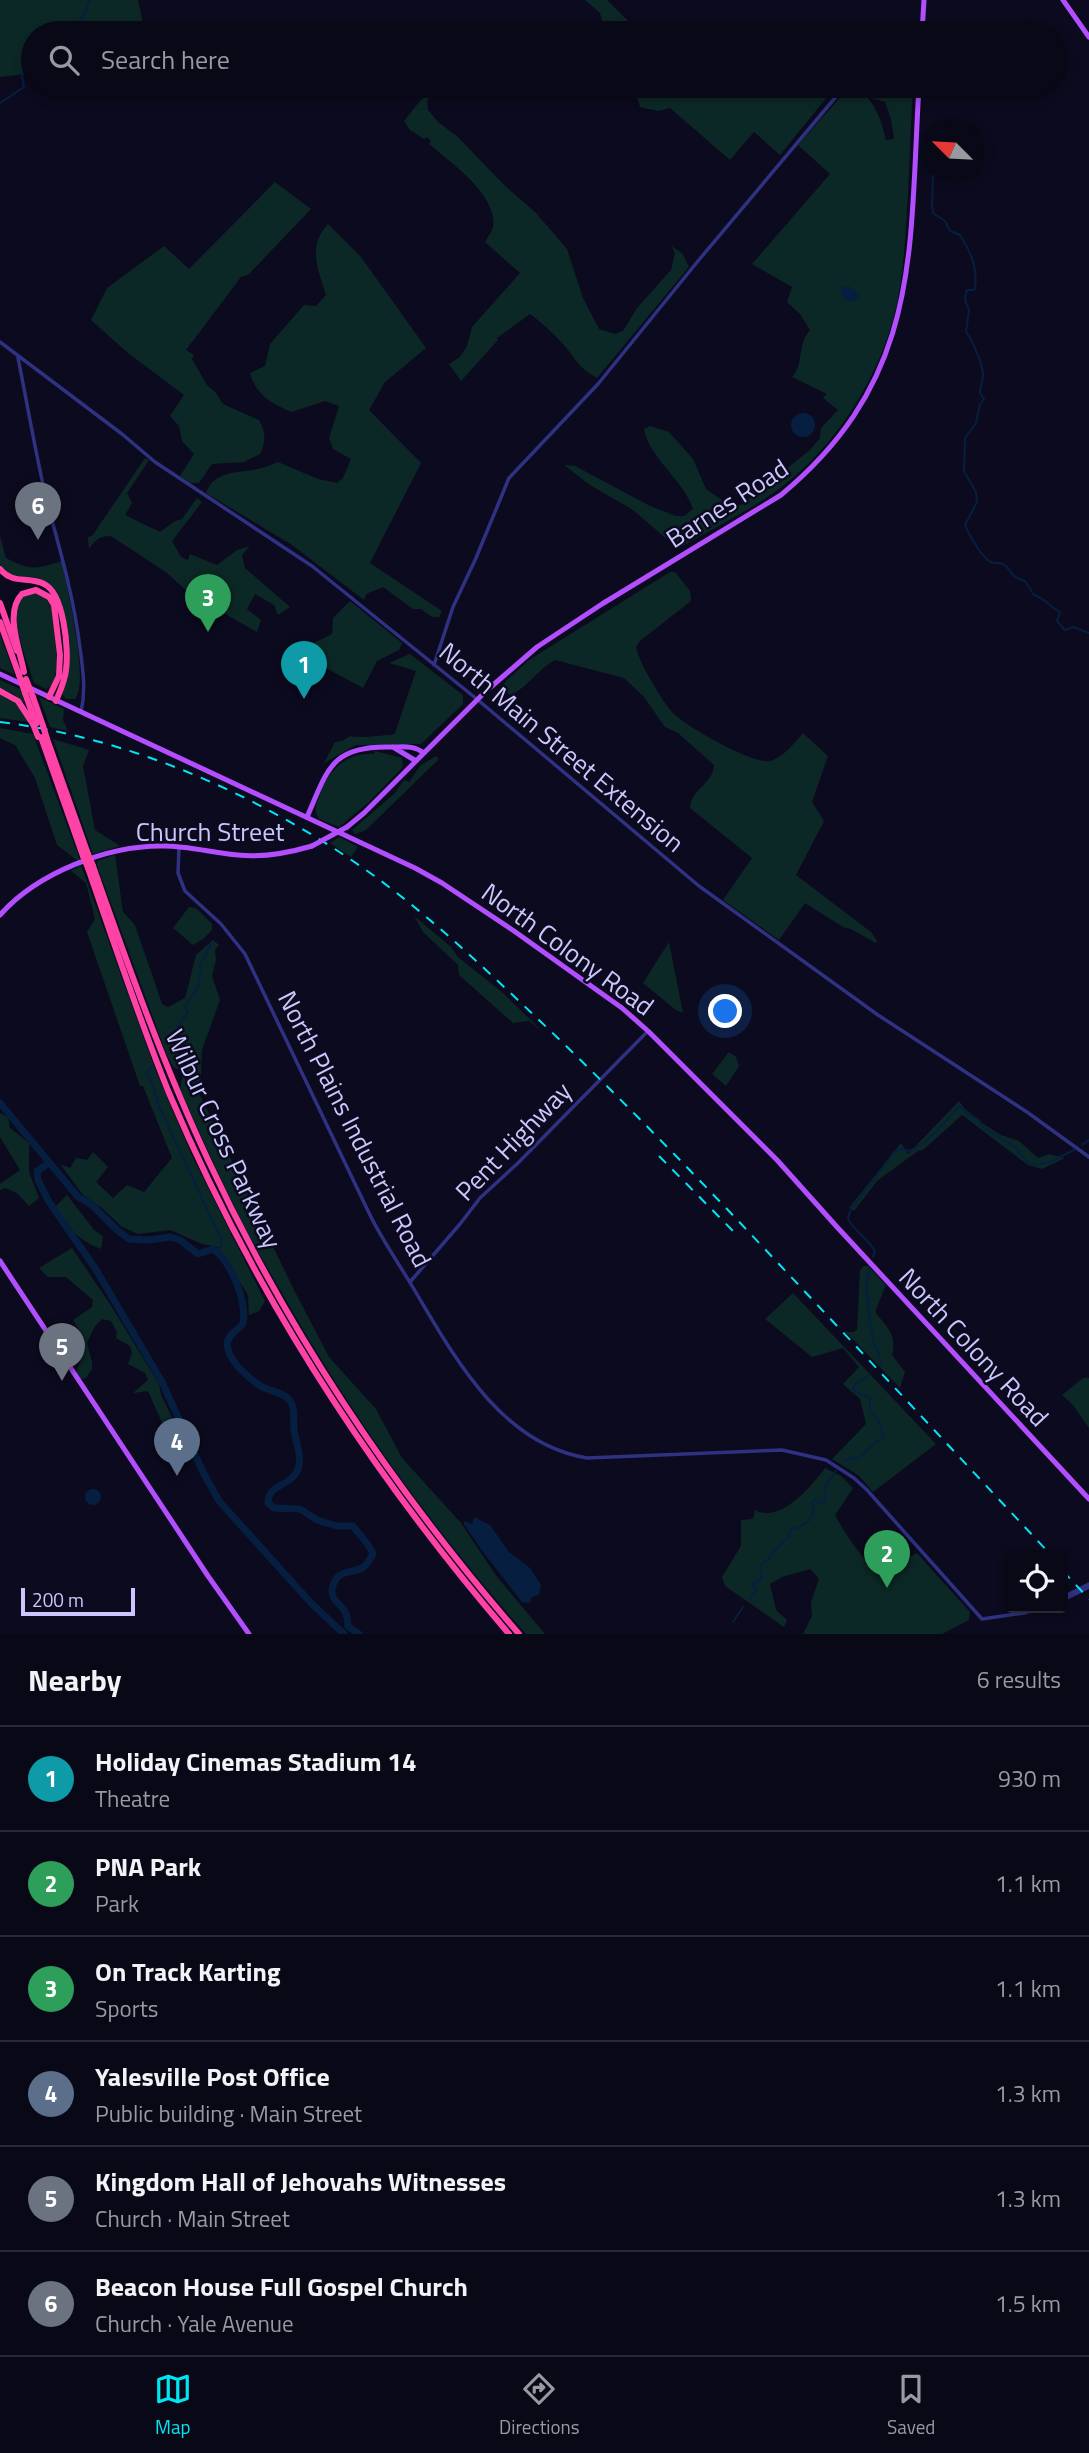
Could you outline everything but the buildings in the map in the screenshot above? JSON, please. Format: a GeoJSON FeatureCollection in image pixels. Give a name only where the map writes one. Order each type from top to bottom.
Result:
{"type":"FeatureCollection","features":[{"type":"Feature","properties":{"kind":"highway"},"geometry":{"type":"LineString","coordinates":[[0,569],[12,579],[44,584],[53,590],[59,601],[67,662],[65,677],[52,699]]}},
{"type":"Feature","properties":{"kind":"highway"},"geometry":{"type":"LineString","coordinates":[[42,737],[25,693],[14,607],[22,594],[36,590],[52,601],[59,644],[60,670],[52,699]]}},
{"type":"Feature","properties":{"kind":"highway"},"geometry":{"type":"LineString","coordinates":[[0,603],[23,675]]}},
{"type":"Feature","properties":{"kind":"highway"},"geometry":{"type":"LineString","coordinates":[[0,622],[33,697],[37,725]]}},
{"type":"Feature","properties":{"kind":"highway"},"geometry":{"type":"LineString","coordinates":[[0,691],[18,701],[37,725]]}},
{"type":"Feature","properties":{"kind":"highway","name":"Wilbur Cross Parkway"},"geometry":{"type":"LineString","coordinates":[[42,737],[86,855]]}},
{"type":"Feature","properties":{"kind":"highway","name":"Wilbur Cross Parkway"},"geometry":{"type":"LineString","coordinates":[[42,737],[169,1092],[221,1204],[265,1289],[322,1384],[384,1476],[449,1563],[509,1634]]}},
{"type":"Feature","properties":{"kind":"highway","name":"Wilbur Cross Parkway"},"geometry":{"type":"LineString","coordinates":[[90,867],[176,1090],[225,1196],[272,1286],[328,1380],[390,1471],[455,1558],[519,1634]]}},
{"type":"Feature","properties":{"kind":"main road"},"geometry":{"type":"LineString","coordinates":[[923,21],[924,0]]}},
{"type":"Feature","properties":{"kind":"main road"},"geometry":{"type":"LineString","coordinates":[[1063,0],[1089,37]]}},
{"type":"Feature","properties":{"kind":"main road","name":"Barnes Road"},"geometry":{"type":"LineString","coordinates":[[409,768],[511,668],[603,604],[782,495],[804,477],[839,437],[858,412],[878,375],[902,302],[909,253],[918,98]]}},
{"type":"Feature","properties":{"kind":"main road","name":"North Colony Road"},"geometry":{"type":"LineString","coordinates":[[0,674],[442,883],[622,1008],[777,1160],[1089,1499]]}},
{"type":"Feature","properties":{"kind":"main road"},"geometry":{"type":"LineString","coordinates":[[393,747],[416,761]]}},
{"type":"Feature","properties":{"kind":"main road"},"geometry":{"type":"LineString","coordinates":[[307,817],[325,774],[338,759],[364,748],[412,747],[424,753]]}},
{"type":"Feature","properties":{"kind":"main road","name":"Church Street"},"geometry":{"type":"LineString","coordinates":[[0,915],[32,886],[77,865],[139,847],[179,847],[253,856],[287,853],[312,846],[347,827],[409,768]]}},
{"type":"Feature","properties":{"kind":"main road"},"geometry":{"type":"LineString","coordinates":[[0,1261],[249,1634]]}},
{"type":"Feature","properties":{"kind":"street"},"geometry":{"type":"LineString","coordinates":[[434,665],[453,607],[509,478],[598,384],[835,98]]}},
{"type":"Feature","properties":{"kind":"street","name":"North Main Street Extension"},"geometry":{"type":"LineString","coordinates":[[0,342],[173,475],[295,553],[478,700],[699,886],[878,1015],[1027,1112],[1079,1147],[1089,1157]]}},
{"type":"Feature","properties":{"kind":"street"},"geometry":{"type":"LineString","coordinates":[[18,356],[48,503],[68,575],[77,621],[85,696],[81,712]]}},
{"type":"Feature","properties":{"kind":"street","name":"North Plains Industrial Road"},"geometry":{"type":"LineString","coordinates":[[179,847],[178,873],[185,891],[221,924],[245,954],[390,1252],[463,1368],[509,1419],[533,1440],[557,1451],[587,1458],[782,1450],[826,1460],[867,1490],[982,1619],[1024,1613]]}},
{"type":"Feature","properties":{"kind":"street","name":"Pent Highway"},"geometry":{"type":"LineString","coordinates":[[410,1282],[480,1198],[648,1031]]}},
{"type":"Feature","properties":{"kind":"street"},"geometry":{"type":"LineString","coordinates":[[1068,1596],[1089,1586]]}},
{"type":"Feature","properties":{"kind":"green space"},"geometry":{"type":"Polygon","coordinates":[[[0,0],[138,0],[142,21],[21,21],[21,74],[0,77],[0,0]]]}},
{"type":"Feature","properties":{"kind":"green space"},"geometry":{"type":"Polygon","coordinates":[[[585,0],[607,0],[628,21],[602,21],[600,13],[585,0]]]}},
{"type":"Feature","properties":{"kind":"green space"},"geometry":{"type":"Polygon","coordinates":[[[429,98],[428,110],[438,122],[458,137],[504,185],[536,213],[567,249],[583,298],[599,329],[615,334],[623,331],[637,308],[671,270],[675,253],[671,246],[683,254],[689,267],[597,378],[584,369],[561,341],[530,314],[497,338],[461,381],[449,364],[460,357],[467,346],[472,327],[520,273],[485,242],[493,227],[493,215],[480,191],[429,144],[431,141],[427,137],[424,139],[410,130],[404,121],[419,102],[429,98]]]}},
{"type":"Feature","properties":{"kind":"green space"},"geometry":{"type":"Polygon","coordinates":[[[637,98],[826,98],[780,155],[754,132],[730,160],[670,108],[658,111],[640,107],[637,98]]]}},
{"type":"Feature","properties":{"kind":"green space"},"geometry":{"type":"Polygon","coordinates":[[[839,98],[868,98],[877,112],[886,140],[894,139],[885,102],[871,98],[912,98],[900,287],[886,342],[862,394],[829,441],[810,462],[776,491],[750,508],[681,547],[675,546],[633,510],[590,485],[564,465],[575,466],[650,506],[676,516],[684,516],[693,509],[688,498],[652,450],[644,429],[650,426],[669,432],[693,459],[706,489],[722,500],[741,505],[810,450],[820,438],[821,428],[838,410],[823,398],[827,394],[792,377],[798,366],[803,342],[810,330],[800,314],[787,302],[792,287],[752,264],[830,174],[798,145],[839,98]]]}},
{"type":"Feature","properties":{"kind":"green space"},"geometry":{"type":"Polygon","coordinates":[[[275,182],[311,209],[248,275],[241,277],[186,350],[194,355],[192,359],[207,385],[223,404],[259,420],[264,433],[263,445],[260,454],[244,462],[212,464],[199,483],[190,483],[180,476],[194,454],[182,441],[179,426],[170,416],[184,395],[128,353],[91,320],[107,288],[164,246],[189,269],[275,182]]]}},
{"type":"Feature","properties":{"kind":"green space"},"geometry":{"type":"Polygon","coordinates":[[[328,224],[361,257],[426,348],[385,382],[369,410],[421,463],[370,563],[442,611],[439,617],[432,617],[421,609],[413,609],[383,587],[366,594],[364,600],[292,545],[206,493],[210,485],[222,476],[278,462],[318,479],[337,483],[343,478],[351,459],[333,449],[329,438],[339,406],[325,401],[291,412],[265,397],[256,387],[250,373],[265,366],[270,344],[304,305],[316,306],[326,295],[316,250],[328,224]]]}},
{"type":"Feature","properties":{"kind":"green space"},"geometry":{"type":"Polygon","coordinates":[[[145,458],[149,460],[127,493],[132,503],[125,515],[160,532],[182,519],[197,498],[202,502],[172,541],[181,557],[188,560],[190,554],[217,565],[237,550],[250,546],[242,555],[245,568],[290,607],[278,615],[274,605],[255,594],[247,609],[261,620],[257,632],[189,593],[167,573],[111,536],[98,539],[89,549],[88,537],[92,536],[145,458]]]}},
{"type":"Feature","properties":{"kind":"green space"},"geometry":{"type":"Polygon","coordinates":[[[0,536],[6,558],[22,565],[39,567],[62,561],[79,654],[79,689],[75,699],[66,699],[62,694],[65,636],[53,588],[39,578],[10,575],[0,564],[0,536]]]}},
{"type":"Feature","properties":{"kind":"green space"},"geometry":{"type":"Polygon","coordinates":[[[670,572],[675,572],[690,591],[691,601],[636,647],[652,682],[668,707],[680,719],[735,751],[762,761],[770,761],[784,753],[803,733],[828,756],[812,802],[824,821],[796,875],[871,932],[876,943],[843,927],[805,903],[779,940],[723,900],[752,858],[690,808],[694,796],[710,777],[714,765],[678,733],[665,727],[644,697],[624,678],[555,660],[511,695],[501,690],[506,681],[529,660],[670,572]]]}},
{"type":"Feature","properties":{"kind":"green space"},"geometry":{"type":"Polygon","coordinates":[[[30,592],[43,595],[52,608],[57,660],[53,685],[46,689],[34,683],[16,615],[20,598],[30,592]]]}},
{"type":"Feature","properties":{"kind":"green space"},"geometry":{"type":"Polygon","coordinates":[[[350,601],[402,643],[399,650],[377,661],[363,688],[296,652],[332,634],[333,618],[350,601]]]}},
{"type":"Feature","properties":{"kind":"green space"},"geometry":{"type":"Polygon","coordinates":[[[0,635],[14,672],[15,675],[0,668],[0,635]]]}},
{"type":"Feature","properties":{"kind":"green space"},"geometry":{"type":"Polygon","coordinates":[[[410,654],[463,695],[463,704],[421,744],[356,745],[324,763],[335,742],[350,736],[370,737],[395,733],[416,671],[389,663],[410,654]]]}},
{"type":"Feature","properties":{"kind":"green space"},"geometry":{"type":"Polygon","coordinates":[[[0,680],[20,689],[25,704],[14,694],[0,688],[0,680]]]}},
{"type":"Feature","properties":{"kind":"green space"},"geometry":{"type":"Polygon","coordinates":[[[0,693],[17,703],[29,722],[0,718],[0,693]]]}},
{"type":"Feature","properties":{"kind":"green space"},"geometry":{"type":"Polygon","coordinates":[[[39,697],[64,709],[63,720],[68,731],[50,727],[39,697]]]}},
{"type":"Feature","properties":{"kind":"green space"},"geometry":{"type":"Polygon","coordinates":[[[0,728],[33,734],[80,860],[57,845],[35,778],[15,745],[0,738],[0,728]]]}},
{"type":"Feature","properties":{"kind":"green space"},"geometry":{"type":"Polygon","coordinates":[[[53,739],[89,750],[83,766],[95,830],[120,846],[93,854],[53,739]]]}},
{"type":"Feature","properties":{"kind":"green space"},"geometry":{"type":"Polygon","coordinates":[[[375,751],[402,758],[403,767],[369,802],[339,827],[319,819],[316,809],[318,800],[329,776],[348,759],[374,754],[375,751]]]}},
{"type":"Feature","properties":{"kind":"green space"},"geometry":{"type":"Polygon","coordinates":[[[436,756],[439,759],[366,830],[355,834],[352,830],[394,794],[404,780],[409,782],[421,765],[436,756]]]}},
{"type":"Feature","properties":{"kind":"green space"},"geometry":{"type":"Polygon","coordinates":[[[339,837],[358,847],[351,857],[330,843],[339,837]]]}},
{"type":"Feature","properties":{"kind":"green space"},"geometry":{"type":"Polygon","coordinates":[[[115,855],[123,912],[135,925],[162,1004],[168,1007],[185,998],[196,955],[213,940],[219,945],[215,950],[216,960],[212,976],[220,1000],[202,1050],[200,1095],[329,1357],[376,1409],[402,1458],[461,1523],[497,1577],[545,1634],[526,1634],[461,1557],[400,1477],[343,1394],[255,1247],[180,1090],[183,1072],[173,1067],[166,1053],[97,865],[97,861],[115,855]]]}},
{"type":"Feature","properties":{"kind":"green space"},"geometry":{"type":"Polygon","coordinates":[[[81,865],[155,1069],[192,1156],[265,1301],[259,1311],[249,1315],[248,1295],[218,1247],[202,1244],[170,1230],[138,1234],[122,1227],[83,1195],[60,1164],[70,1168],[76,1158],[87,1160],[93,1152],[108,1167],[96,1182],[113,1198],[127,1185],[144,1192],[172,1158],[143,1086],[140,1086],[87,932],[95,919],[86,883],[71,871],[81,865]]]}},
{"type":"Feature","properties":{"kind":"green space"},"geometry":{"type":"Polygon","coordinates":[[[189,907],[196,908],[212,924],[212,930],[193,945],[173,928],[189,907]]]}},
{"type":"Feature","properties":{"kind":"green space"},"geometry":{"type":"Polygon","coordinates":[[[414,916],[451,947],[458,957],[503,993],[543,1032],[529,1021],[513,1023],[459,975],[458,965],[423,932],[414,916]]]}},
{"type":"Feature","properties":{"kind":"green space"},"geometry":{"type":"Polygon","coordinates":[[[669,942],[683,1013],[643,983],[669,942]]]}},
{"type":"Feature","properties":{"kind":"green space"},"geometry":{"type":"Polygon","coordinates":[[[729,1052],[736,1057],[739,1066],[726,1086],[712,1074],[729,1052]]]}},
{"type":"Feature","properties":{"kind":"green space"},"geometry":{"type":"Polygon","coordinates":[[[959,1101],[985,1125],[1001,1135],[1019,1141],[1038,1158],[1049,1154],[1065,1158],[1042,1169],[1028,1165],[962,1115],[923,1150],[877,1181],[854,1211],[849,1208],[901,1143],[908,1154],[959,1101]]]}},
{"type":"Feature","properties":{"kind":"green space"},"geometry":{"type":"Polygon","coordinates":[[[0,1113],[8,1117],[10,1128],[29,1143],[29,1172],[39,1198],[29,1206],[17,1193],[5,1188],[0,1190],[0,1184],[20,1170],[0,1137],[0,1113]]]}},
{"type":"Feature","properties":{"kind":"green space"},"geometry":{"type":"Polygon","coordinates":[[[67,1195],[95,1231],[103,1236],[101,1249],[74,1232],[55,1207],[67,1195]]]}},
{"type":"Feature","properties":{"kind":"green space"},"geometry":{"type":"Polygon","coordinates":[[[72,1248],[159,1384],[161,1395],[198,1470],[181,1438],[166,1432],[148,1391],[133,1393],[148,1380],[145,1373],[128,1364],[132,1353],[130,1346],[116,1338],[117,1332],[111,1321],[102,1319],[95,1326],[87,1343],[92,1369],[86,1378],[81,1379],[76,1372],[83,1349],[77,1335],[80,1332],[73,1320],[92,1307],[93,1300],[66,1277],[48,1277],[39,1268],[72,1248]]]}},
{"type":"Feature","properties":{"kind":"green space"},"geometry":{"type":"Polygon","coordinates":[[[868,1266],[886,1285],[875,1312],[890,1331],[892,1355],[905,1372],[900,1388],[846,1332],[857,1330],[860,1270],[868,1266]]]}},
{"type":"Feature","properties":{"kind":"green space"},"geometry":{"type":"Polygon","coordinates":[[[793,1293],[936,1444],[873,1492],[858,1475],[832,1459],[866,1424],[860,1399],[843,1384],[859,1367],[843,1348],[812,1357],[765,1319],[793,1293]]]}},
{"type":"Feature","properties":{"kind":"green space"},"geometry":{"type":"Polygon","coordinates":[[[1083,1378],[1089,1378],[1089,1428],[1073,1405],[1062,1395],[1083,1378]]]}},
{"type":"Feature","properties":{"kind":"green space"},"geometry":{"type":"Polygon","coordinates":[[[825,1468],[841,1476],[853,1488],[835,1515],[865,1559],[878,1572],[917,1553],[970,1612],[969,1620],[942,1634],[803,1634],[812,1616],[811,1602],[819,1579],[810,1569],[782,1577],[770,1584],[776,1610],[787,1620],[784,1627],[725,1586],[722,1577],[741,1546],[741,1520],[753,1519],[755,1510],[765,1513],[785,1508],[804,1493],[825,1468]]]}},
{"type":"Feature","properties":{"kind":"water"},"geometry":{"type":"Polygon","coordinates":[[[849,286],[860,294],[851,302],[845,300],[840,291],[849,286]]]}},
{"type":"Feature","properties":{"kind":"water"},"geometry":{"type":"Polygon","coordinates":[[[803,413],[812,416],[815,425],[812,434],[803,437],[794,434],[791,425],[794,416],[803,413]]]}},
{"type":"Feature","properties":{"kind":"water"},"geometry":{"type":"Polygon","coordinates":[[[93,1489],[101,1497],[93,1505],[85,1497],[93,1489]]]}},
{"type":"Feature","properties":{"kind":"water"},"geometry":{"type":"Polygon","coordinates":[[[474,1517],[490,1525],[509,1552],[530,1568],[541,1585],[539,1595],[532,1597],[529,1603],[522,1602],[464,1524],[464,1521],[472,1524],[474,1517]]]}},
{"type":"Feature","properties":{"kind":"waterway"},"geometry":{"type":"LineString","coordinates":[[79,21],[90,0]]}},
{"type":"Feature","properties":{"kind":"waterway"},"geometry":{"type":"LineString","coordinates":[[0,103],[21,89]]}},
{"type":"Feature","properties":{"kind":"waterway"},"geometry":{"type":"LineString","coordinates":[[933,182],[933,213],[945,221],[950,231],[960,235],[970,253],[975,274],[975,288],[967,290],[965,296],[969,310],[966,332],[981,365],[983,375],[980,393],[984,399],[980,404],[976,423],[965,438],[964,471],[976,492],[977,502],[965,525],[987,560],[1006,566],[1013,575],[1025,581],[1034,595],[1060,612],[1057,621],[1065,630],[1073,627],[1089,633]]}},
{"type":"Feature","properties":{"kind":"waterway"},"geometry":{"type":"LineString","coordinates":[[170,1049],[177,1041],[177,1030],[180,1029],[178,1027],[188,1012],[185,1007],[199,985],[201,963],[211,944]]}},
{"type":"Feature","properties":{"kind":"waterway"},"geometry":{"type":"LineString","coordinates":[[151,1067],[147,1073],[158,1104],[221,1239],[217,1252]]}},
{"type":"Feature","properties":{"kind":"waterway"},"geometry":{"type":"LineString","coordinates":[[0,1103],[78,1197],[92,1205],[129,1239],[171,1237],[180,1240],[198,1254],[213,1249],[226,1263],[237,1283],[244,1315],[243,1324],[227,1342],[230,1355],[238,1366],[263,1388],[288,1398],[294,1411],[298,1468],[292,1478],[271,1492],[268,1503],[274,1508],[300,1509],[317,1520],[337,1526],[353,1526],[369,1546],[373,1554],[367,1564],[340,1575],[332,1590],[333,1597],[346,1614],[348,1626],[359,1634]]}},
{"type":"Feature","properties":{"kind":"waterway"},"geometry":{"type":"LineString","coordinates":[[873,1257],[875,1251],[848,1219],[850,1211],[894,1152],[901,1149],[910,1151],[928,1140],[960,1106],[979,1120],[983,1127],[1014,1146],[1028,1163],[1036,1165],[1050,1162],[1074,1150]]}},
{"type":"Feature","properties":{"kind":"waterway"},"geometry":{"type":"LineString","coordinates":[[1082,1145],[1089,1140]]}},
{"type":"Feature","properties":{"kind":"waterway"},"geometry":{"type":"LineString","coordinates":[[49,1163],[37,1171],[38,1180],[49,1202],[95,1268],[162,1382],[219,1501],[311,1603],[344,1634]]}},
{"type":"Feature","properties":{"kind":"waterway"},"geometry":{"type":"LineString","coordinates":[[869,1268],[869,1316],[881,1365]]}},
{"type":"Feature","properties":{"kind":"waterway"},"geometry":{"type":"LineString","coordinates":[[843,1462],[851,1457],[859,1457],[884,1437],[878,1419],[870,1412],[870,1398],[853,1390],[855,1384],[870,1375]]}},
{"type":"Feature","properties":{"kind":"waterway"},"geometry":{"type":"LineString","coordinates":[[750,1599],[756,1590],[752,1584],[761,1580],[762,1564],[789,1537],[791,1529],[802,1526],[809,1520],[813,1512],[812,1502],[816,1500],[820,1504],[825,1501],[825,1487],[836,1471]]}},
{"type":"Feature","properties":{"kind":"waterway"},"geometry":{"type":"LineString","coordinates":[[733,1622],[743,1607]]}},
{"type":"Feature","properties":{"kind":"railway"},"geometry":{"type":"LineString","coordinates":[[0,722],[97,741],[145,756],[238,794],[325,843],[411,905],[517,999],[657,1137],[1046,1550]]}},
{"type":"Feature","properties":{"kind":"railway"},"geometry":{"type":"LineString","coordinates":[[659,1156],[738,1236]]}},
{"type":"Feature","properties":{"kind":"railway"},"geometry":{"type":"LineString","coordinates":[[1068,1576],[1089,1599]]}},
{"type":"Feature","properties":{"kind":"place","name":"Beacon House Full Gospel Church"},"geometry":{"type":"Point","coordinates":[38,540]}},
{"type":"Feature","properties":{"kind":"place","name":"On Track Karting"},"geometry":{"type":"Point","coordinates":[208,632]}},
{"type":"Feature","properties":{"kind":"place","name":"Holiday Cinemas Stadium 14"},"geometry":{"type":"Point","coordinates":[304,699]}},
{"type":"Feature","properties":{"kind":"place","name":"Kingdom Hall of Jehovahs Witnesses"},"geometry":{"type":"Point","coordinates":[62,1381]}},
{"type":"Feature","properties":{"kind":"place","name":"Yalesville Post Office"},"geometry":{"type":"Point","coordinates":[177,1476]}},
{"type":"Feature","properties":{"kind":"place","name":"PNA Park"},"geometry":{"type":"Point","coordinates":[887,1588]}}]}
